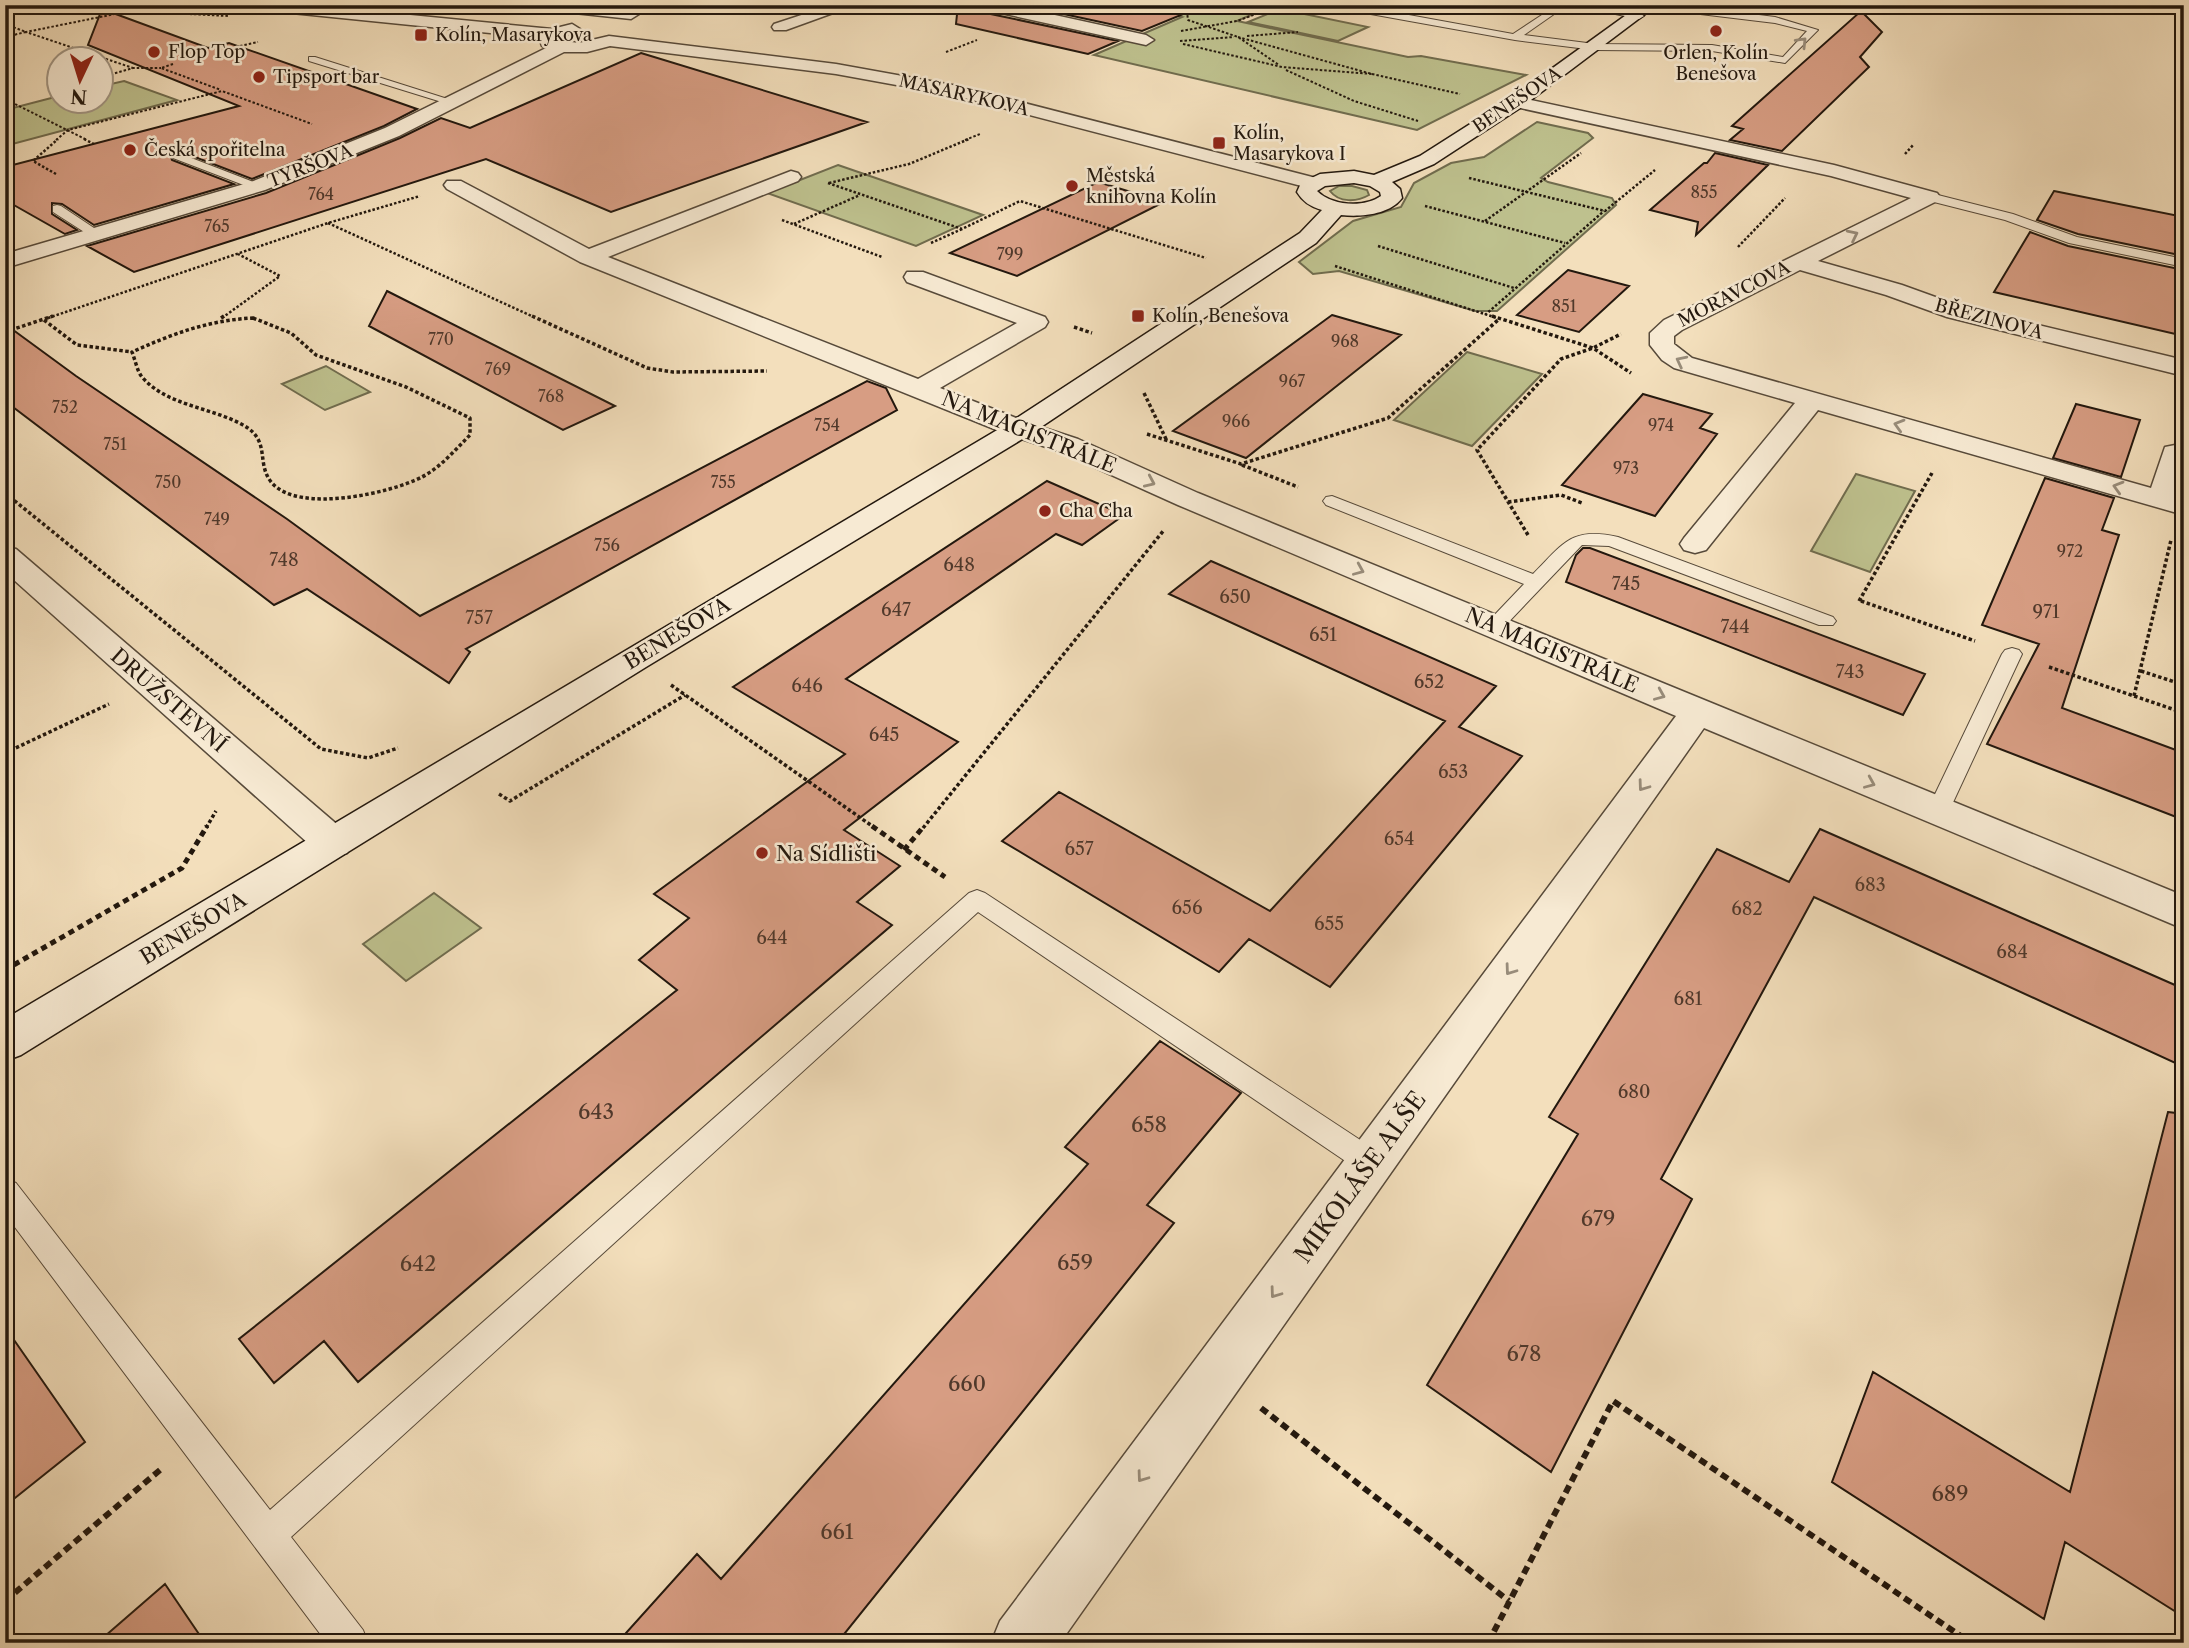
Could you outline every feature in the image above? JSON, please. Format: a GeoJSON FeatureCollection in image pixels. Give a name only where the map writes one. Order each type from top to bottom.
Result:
{"type":"FeatureCollection","features":[{"type":"Feature","properties":{"kind":"street","name":"MASARYKOVA"},"geometry":{"type":"LineString","coordinates":[[262,5],[557,41],[582,47],[606,35],[836,69],[958,91],[1313,183]]}},
{"type":"Feature","properties":{"kind":"street"},"geometry":{"type":"LineString","coordinates":[[546,5],[631,14],[651,8]]}},
{"type":"Feature","properties":{"kind":"street"},"geometry":{"type":"LineString","coordinates":[[779,27],[848,5]]}},
{"type":"Feature","properties":{"kind":"street"},"geometry":{"type":"LineString","coordinates":[[987,5],[1146,40]]}},
{"type":"Feature","properties":{"kind":"street","name":"BENEŠOVA"},"geometry":{"type":"LineString","coordinates":[[1313,183],[1342,177],[1376,181],[1416,166],[1517,102],[1645,11]]}},
{"type":"Feature","properties":{"kind":"street"},"geometry":{"type":"LineString","coordinates":[[606,35],[631,14]]}},
{"type":"Feature","properties":{"kind":"street","name":"TYRŠOVA"},"geometry":{"type":"LineString","coordinates":[[7,258],[258,186],[392,132],[557,41]]}},
{"type":"Feature","properties":{"kind":"street"},"geometry":{"type":"LineString","coordinates":[[1517,102],[1834,171],[1930,197]]}},
{"type":"Feature","properties":{"kind":"street"},"geometry":{"type":"LineString","coordinates":[[588,257],[791,177]]}},
{"type":"Feature","properties":{"kind":"street"},"geometry":{"type":"LineString","coordinates":[[1313,183],[1308,187],[1309,197],[1337,207],[1361,209],[1388,202],[1393,194],[1376,181]]}},
{"type":"Feature","properties":{"kind":"street","name":"NA MAGISTRÁLE"},"geometry":{"type":"LineString","coordinates":[[454,185],[588,257],[1018,429],[1068,445],[1188,499],[2184,913]]}},
{"type":"Feature","properties":{"kind":"street","name":"MORAVCOVA"},"geometry":{"type":"LineString","coordinates":[[1930,197],[1673,324],[1662,333],[1662,345],[1683,363],[2173,503]]}},
{"type":"Feature","properties":{"kind":"street","name":"BENEŠOVA"},"geometry":{"type":"LineString","coordinates":[[5,1042],[1018,429],[1297,245],[1317,229],[1337,207]]}},
{"type":"Feature","properties":{"kind":"street","name":"BŘEZINOVA"},"geometry":{"type":"LineString","coordinates":[[1796,262],[1895,290],[1955,312],[2184,368]]}},
{"type":"Feature","properties":{"kind":"street","name":"NA MAGISTRÁLE"},"geometry":{"type":"LineString","coordinates":[[915,277],[1036,322],[920,389]]}},
{"type":"Feature","properties":{"kind":"street"},"geometry":{"type":"LineString","coordinates":[[1695,544],[1812,400]]}},
{"type":"Feature","properties":{"kind":"street"},"geometry":{"type":"LineString","coordinates":[[2173,503],[2175,453]]}},
{"type":"Feature","properties":{"kind":"street","name":"DRUŽSTEVNÍ"},"geometry":{"type":"LineString","coordinates":[[5,556],[333,843]]}},
{"type":"Feature","properties":{"kind":"street","name":"MIKOLÁŠE ALŠE"},"geometry":{"type":"LineString","coordinates":[[1021,1643],[1698,711]]}},
{"type":"Feature","properties":{"kind":"lane"},"geometry":{"type":"LineString","coordinates":[[1515,37],[1563,5]]}},
{"type":"Feature","properties":{"kind":"lane"},"geometry":{"type":"LineString","coordinates":[[1577,5],[1645,11]]}},
{"type":"Feature","properties":{"kind":"lane"},"geometry":{"type":"LineString","coordinates":[[1343,6],[1515,37],[1595,47],[1712,48],[1785,60],[1813,30],[1775,20],[1687,8]]}},
{"type":"Feature","properties":{"kind":"lane"},"geometry":{"type":"LineString","coordinates":[[1687,8],[1703,20]]}},
{"type":"Feature","properties":{"kind":"lane"},"geometry":{"type":"LineString","coordinates":[[1653,47],[1685,36]]}},
{"type":"Feature","properties":{"kind":"lane"},"geometry":{"type":"LineString","coordinates":[[312,59],[449,101]]}},
{"type":"Feature","properties":{"kind":"lane"},"geometry":{"type":"LineString","coordinates":[[177,156],[258,186]]}},
{"type":"Feature","properties":{"kind":"lane"},"geometry":{"type":"LineString","coordinates":[[1930,197],[2028,223],[2074,240],[2184,263]]}},
{"type":"Feature","properties":{"kind":"lane"},"geometry":{"type":"LineString","coordinates":[[57,209],[97,234]]}},
{"type":"Feature","properties":{"kind":"lane"},"geometry":{"type":"LineString","coordinates":[[1332,501],[1542,576]]}},
{"type":"Feature","properties":{"kind":"lane"},"geometry":{"type":"LineString","coordinates":[[1494,626],[1576,541],[1588,538],[1612,541],[1826,621]]}},
{"type":"Feature","properties":{"kind":"lane"},"geometry":{"type":"LineString","coordinates":[[1938,811],[2012,654]]}},
{"type":"Feature","properties":{"kind":"lane"},"geometry":{"type":"LineString","coordinates":[[268,1535],[978,899],[1370,1162]]}},
{"type":"Feature","properties":{"kind":"lane"},"geometry":{"type":"LineString","coordinates":[[6,1192],[350,1643]]}},
{"type":"Feature","properties":{"kind":"path"},"geometry":{"type":"LineString","coordinates":[[5,37],[131,11],[144,5]]}},
{"type":"Feature","properties":{"kind":"path"},"geometry":{"type":"LineString","coordinates":[[1169,5],[1187,12],[1188,20],[1238,37],[1372,75],[1464,95]]}},
{"type":"Feature","properties":{"kind":"path"},"geometry":{"type":"LineString","coordinates":[[1146,40],[1168,33],[1211,27],[1275,7],[1316,11],[1343,6]]}},
{"type":"Feature","properties":{"kind":"path"},"geometry":{"type":"LineString","coordinates":[[5,12],[200,13]]}},
{"type":"Feature","properties":{"kind":"path"},"geometry":{"type":"LineString","coordinates":[[943,53],[1019,24],[1031,15]]}},
{"type":"Feature","properties":{"kind":"path"},"geometry":{"type":"LineString","coordinates":[[5,24],[133,68]]}},
{"type":"Feature","properties":{"kind":"path"},"geometry":{"type":"LineString","coordinates":[[1298,32],[1170,41],[1282,67],[1372,75]]}},
{"type":"Feature","properties":{"kind":"path"},"geometry":{"type":"LineString","coordinates":[[1238,37],[1282,67],[1354,101],[1423,122]]}},
{"type":"Feature","properties":{"kind":"path"},"geometry":{"type":"LineString","coordinates":[[116,73],[133,68],[161,68],[173,64]]}},
{"type":"Feature","properties":{"kind":"path"},"geometry":{"type":"LineString","coordinates":[[161,68],[222,90]]}},
{"type":"Feature","properties":{"kind":"path"},"geometry":{"type":"LineString","coordinates":[[7,100],[94,144]]}},
{"type":"Feature","properties":{"kind":"path"},"geometry":{"type":"LineString","coordinates":[[828,183],[909,164],[979,134]]}},
{"type":"Feature","properties":{"kind":"path"},"geometry":{"type":"LineString","coordinates":[[1485,221],[1581,153]]}},
{"type":"Feature","properties":{"kind":"path"},"geometry":{"type":"LineString","coordinates":[[1485,315],[1566,243],[1656,170]]}},
{"type":"Feature","properties":{"kind":"path"},"geometry":{"type":"LineString","coordinates":[[791,177],[800,173],[962,229],[1020,201],[1211,260]]}},
{"type":"Feature","properties":{"kind":"path"},"geometry":{"type":"LineString","coordinates":[[1467,177],[1605,211]]}},
{"type":"Feature","properties":{"kind":"path"},"geometry":{"type":"LineString","coordinates":[[793,225],[862,195]]}},
{"type":"Feature","properties":{"kind":"path"},"geometry":{"type":"LineString","coordinates":[[1416,203],[1566,243]]}},
{"type":"Feature","properties":{"kind":"path"},"geometry":{"type":"LineString","coordinates":[[328,223],[647,368],[673,372],[780,371]]}},
{"type":"Feature","properties":{"kind":"path"},"geometry":{"type":"LineString","coordinates":[[1317,229],[1514,288]]}},
{"type":"Feature","properties":{"kind":"path"},"geometry":{"type":"LineString","coordinates":[[220,319],[278,281],[280,276],[238,254]]}},
{"type":"Feature","properties":{"kind":"path"},"geometry":{"type":"LineString","coordinates":[[1331,265],[1593,348],[1560,359],[1477,450],[1542,576]]}},
{"type":"Feature","properties":{"kind":"path"},"geometry":{"type":"LineString","coordinates":[[43,320],[77,345],[132,352],[180,329],[220,319],[253,318],[291,333],[316,355],[406,387],[470,418],[470,435],[450,456],[420,478],[369,494],[325,498],[292,494],[272,484],[262,457],[262,444],[254,432],[236,421],[170,398],[141,376],[132,352]]}},
{"type":"Feature","properties":{"kind":"path"},"geometry":{"type":"LineString","coordinates":[[1241,464],[1388,418],[1499,319]]}},
{"type":"Feature","properties":{"kind":"path"},"geometry":{"type":"LineString","coordinates":[[1144,393],[1167,440]]}},
{"type":"Feature","properties":{"kind":"path"},"geometry":{"type":"LineString","coordinates":[[1144,433],[1241,464],[1332,501]]}},
{"type":"Feature","properties":{"kind":"path"},"geometry":{"type":"LineString","coordinates":[[1860,601],[1938,462]]}},
{"type":"Feature","properties":{"kind":"path"},"geometry":{"type":"LineString","coordinates":[[5,493],[321,749]]}},
{"type":"Feature","properties":{"kind":"path"},"geometry":{"type":"LineString","coordinates":[[904,850],[1010,723],[1188,499]]}},
{"type":"Feature","properties":{"kind":"path"},"geometry":{"type":"LineString","coordinates":[[2134,696],[2174,530]]}},
{"type":"Feature","properties":{"kind":"path"},"geometry":{"type":"LineString","coordinates":[[1847,596],[2184,713]]}},
{"type":"Feature","properties":{"kind":"path"},"geometry":{"type":"LineString","coordinates":[[634,659],[904,850],[978,899]]}},
{"type":"Feature","properties":{"kind":"path"},"geometry":{"type":"LineString","coordinates":[[2141,671],[2184,685]]}},
{"type":"Feature","properties":{"kind":"path"},"geometry":{"type":"LineString","coordinates":[[5,752],[151,684]]}},
{"type":"Feature","properties":{"kind":"path"},"geometry":{"type":"LineString","coordinates":[[490,787],[510,801],[685,695]]}},
{"type":"Feature","properties":{"kind":"path"},"geometry":{"type":"LineString","coordinates":[[5,970],[182,868],[216,811]]}},
{"type":"Feature","properties":{"kind":"path"},"geometry":{"type":"LineString","coordinates":[[1217,1374],[1509,1601]]}},
{"type":"Feature","properties":{"kind":"path"},"geometry":{"type":"LineString","coordinates":[[1488,1643],[1613,1401],[1970,1643]]}},
{"type":"Feature","properties":{"kind":"path"},"geometry":{"type":"LineString","coordinates":[[5,1601],[196,1440]]}},
{"type":"Feature","properties":{"kind":"green space"},"geometry":{"type":"Polygon","coordinates":[[[1129,5],[1272,6],[1237,21],[1408,57],[1421,56],[1526,75],[1417,130],[1094,55],[1182,17],[1129,5]]]}},
{"type":"Feature","properties":{"kind":"green space"},"geometry":{"type":"Polygon","coordinates":[[[1280,9],[1368,27],[1338,41],[1248,22],[1280,9]]]}},
{"type":"Feature","properties":{"kind":"green space"},"geometry":{"type":"Polygon","coordinates":[[[124,81],[177,100],[5,146],[5,110],[46,99],[46,116],[116,116],[116,83],[124,81]]]}},
{"type":"Feature","properties":{"kind":"green space"},"geometry":{"type":"Polygon","coordinates":[[[1537,122],[1588,133],[1593,138],[1541,178],[1612,198],[1616,205],[1497,311],[1475,311],[1339,271],[1313,274],[1299,262],[1353,221],[1401,207],[1414,183],[1451,163],[1484,157],[1537,122]]]}},
{"type":"Feature","properties":{"kind":"green space"},"geometry":{"type":"Polygon","coordinates":[[[838,165],[983,215],[916,246],[767,193],[838,165]]]}},
{"type":"Feature","properties":{"kind":"green space"},"geometry":{"type":"Polygon","coordinates":[[[1339,186],[1367,190],[1369,195],[1354,200],[1338,198],[1330,191],[1339,186]]]}},
{"type":"Feature","properties":{"kind":"green space"},"geometry":{"type":"Polygon","coordinates":[[[1467,352],[1542,374],[1472,446],[1394,420],[1467,352]]]}},
{"type":"Feature","properties":{"kind":"green space"},"geometry":{"type":"Polygon","coordinates":[[[326,366],[370,392],[325,410],[282,384],[326,366]]]}},
{"type":"Feature","properties":{"kind":"green space"},"geometry":{"type":"Polygon","coordinates":[[[1856,474],[1915,491],[1870,572],[1811,551],[1856,474]]]}},
{"type":"Feature","properties":{"kind":"green space"},"geometry":{"type":"Polygon","coordinates":[[[434,893],[481,928],[406,981],[363,944],[434,893]]]}},
{"type":"Feature","properties":{"kind":"building"},"geometry":{"type":"Polygon","coordinates":[[[958,5],[977,5],[986,13],[1118,41],[1088,54],[956,24],[958,5]]]}},
{"type":"Feature","properties":{"kind":"building"},"geometry":{"type":"Polygon","coordinates":[[[1022,5],[1202,5],[1203,6],[1142,31],[1022,5]]]}},
{"type":"Feature","properties":{"kind":"building"},"geometry":{"type":"Polygon","coordinates":[[[102,9],[208,48],[229,43],[417,109],[384,126],[252,179],[173,151],[170,154],[172,160],[234,184],[94,225],[62,204],[52,203],[52,214],[77,230],[65,234],[5,200],[5,167],[239,106],[116,56],[116,46],[88,45],[102,9]]]}},
{"type":"Feature","properties":{"kind":"building"},"geometry":{"type":"Polygon","coordinates":[[[1861,11],[1882,32],[1860,57],[1869,67],[1782,151],[1730,140],[1743,129],[1732,126],[1861,11]]]}},
{"type":"Feature","properties":{"kind":"building"},"geometry":{"type":"Polygon","coordinates":[[[641,53],[867,122],[611,212],[486,159],[134,272],[87,246],[266,193],[400,138],[441,118],[470,128],[641,53]]]}},
{"type":"Feature","properties":{"kind":"building"},"geometry":{"type":"Polygon","coordinates":[[[1715,153],[1768,165],[1696,235],[1698,222],[1650,210],[1707,163],[1715,153]]]}},
{"type":"Feature","properties":{"kind":"building"},"geometry":{"type":"Polygon","coordinates":[[[1098,182],[1164,202],[1017,276],[950,253],[1098,182]]]}},
{"type":"Feature","properties":{"kind":"building"},"geometry":{"type":"Polygon","coordinates":[[[2054,191],[2184,217],[2184,256],[2078,234],[2037,220],[2054,191]]]}},
{"type":"Feature","properties":{"kind":"building"},"geometry":{"type":"Polygon","coordinates":[[[2030,232],[2068,246],[2184,270],[2184,336],[1994,292],[2030,232]]]}},
{"type":"Feature","properties":{"kind":"building"},"geometry":{"type":"Polygon","coordinates":[[[1568,270],[1629,286],[1579,332],[1517,315],[1568,270]]]}},
{"type":"Feature","properties":{"kind":"building"},"geometry":{"type":"Polygon","coordinates":[[[387,291],[615,406],[563,430],[369,326],[387,291]]]}},
{"type":"Feature","properties":{"kind":"building"},"geometry":{"type":"Polygon","coordinates":[[[1332,315],[1401,335],[1246,458],[1173,431],[1332,315]]]}},
{"type":"Feature","properties":{"kind":"building"},"geometry":{"type":"Polygon","coordinates":[[[5,324],[76,376],[287,519],[420,616],[867,381],[886,388],[897,410],[466,649],[470,652],[449,683],[307,589],[274,605],[5,401],[5,324]]]}},
{"type":"Feature","properties":{"kind":"building"},"geometry":{"type":"Polygon","coordinates":[[[1643,394],[1712,414],[1700,428],[1717,434],[1655,516],[1562,485],[1643,394]]]}},
{"type":"Feature","properties":{"kind":"building"},"geometry":{"type":"Polygon","coordinates":[[[2076,404],[2140,420],[2121,477],[2053,458],[2076,404]]]}},
{"type":"Feature","properties":{"kind":"building"},"geometry":{"type":"Polygon","coordinates":[[[2045,478],[2114,498],[2102,530],[2119,535],[2062,708],[2184,753],[2184,820],[1987,744],[2039,644],[1982,625],[2045,478]]]}},
{"type":"Feature","properties":{"kind":"building"},"geometry":{"type":"Polygon","coordinates":[[[1047,481],[1124,515],[1082,545],[1056,534],[846,679],[958,742],[844,830],[900,866],[857,902],[892,925],[358,1382],[324,1341],[274,1383],[239,1339],[677,990],[639,960],[689,918],[654,894],[845,754],[733,687],[1047,481]]]}},
{"type":"Feature","properties":{"kind":"building"},"geometry":{"type":"Polygon","coordinates":[[[1583,548],[1590,548],[1925,674],[1903,715],[1566,582],[1576,555],[1583,548]]]}},
{"type":"Feature","properties":{"kind":"building"},"geometry":{"type":"Polygon","coordinates":[[[1211,561],[1496,686],[1459,727],[1522,756],[1330,987],[1249,939],[1219,972],[1002,841],[1059,792],[1270,911],[1445,721],[1169,594],[1211,561]]]}},
{"type":"Feature","properties":{"kind":"building"},"geometry":{"type":"Polygon","coordinates":[[[1820,829],[2184,989],[2184,1067],[1814,897],[1661,1179],[1692,1199],[1551,1472],[1427,1385],[1578,1134],[1549,1117],[1717,849],[1789,882],[1820,829]]]}},
{"type":"Feature","properties":{"kind":"building"},"geometry":{"type":"Polygon","coordinates":[[[1160,1041],[1241,1093],[1147,1205],[1174,1223],[837,1643],[617,1643],[697,1554],[721,1579],[1088,1164],[1065,1147],[1160,1041]]]}},
{"type":"Feature","properties":{"kind":"building"},"geometry":{"type":"Polygon","coordinates":[[[2168,1112],[2184,1114],[2184,1617],[2065,1542],[2044,1619],[1832,1482],[1873,1372],[2070,1492],[2168,1112]]]}},
{"type":"Feature","properties":{"kind":"building"},"geometry":{"type":"Polygon","coordinates":[[[5,1327],[85,1442],[5,1506],[5,1327]]]}},
{"type":"Feature","properties":{"kind":"building"},"geometry":{"type":"Polygon","coordinates":[[[165,1584],[205,1643],[97,1643],[165,1584]]]}},
{"type":"Feature","properties":{"kind":"place","name":"Orlen, Kolín Benešova"},"geometry":{"type":"Point","coordinates":[1716,31]}},
{"type":"Feature","properties":{"kind":"place","name":"Kolín, Masarykova"},"geometry":{"type":"Point","coordinates":[421,35]}},
{"type":"Feature","properties":{"kind":"place","name":"Flop Top"},"geometry":{"type":"Point","coordinates":[154,52]}},
{"type":"Feature","properties":{"kind":"place","name":"Tipsport bar"},"geometry":{"type":"Point","coordinates":[259,77]}},
{"type":"Feature","properties":{"kind":"place","name":"Kolín, Masarykova I"},"geometry":{"type":"Point","coordinates":[1219,143]}},
{"type":"Feature","properties":{"kind":"place","name":"Česká spořitelna"},"geometry":{"type":"Point","coordinates":[130,150]}},
{"type":"Feature","properties":{"kind":"place","name":"Městská knihovna Kolín"},"geometry":{"type":"Point","coordinates":[1072,186]}},
{"type":"Feature","properties":{"kind":"place","name":"Kolín, Benešova"},"geometry":{"type":"Point","coordinates":[1138,316]}},
{"type":"Feature","properties":{"kind":"place","name":"Cha Cha"},"geometry":{"type":"Point","coordinates":[1045,511]}},
{"type":"Feature","properties":{"kind":"place","name":"Na Sídlišti"},"geometry":{"type":"Point","coordinates":[762,853]}}]}
